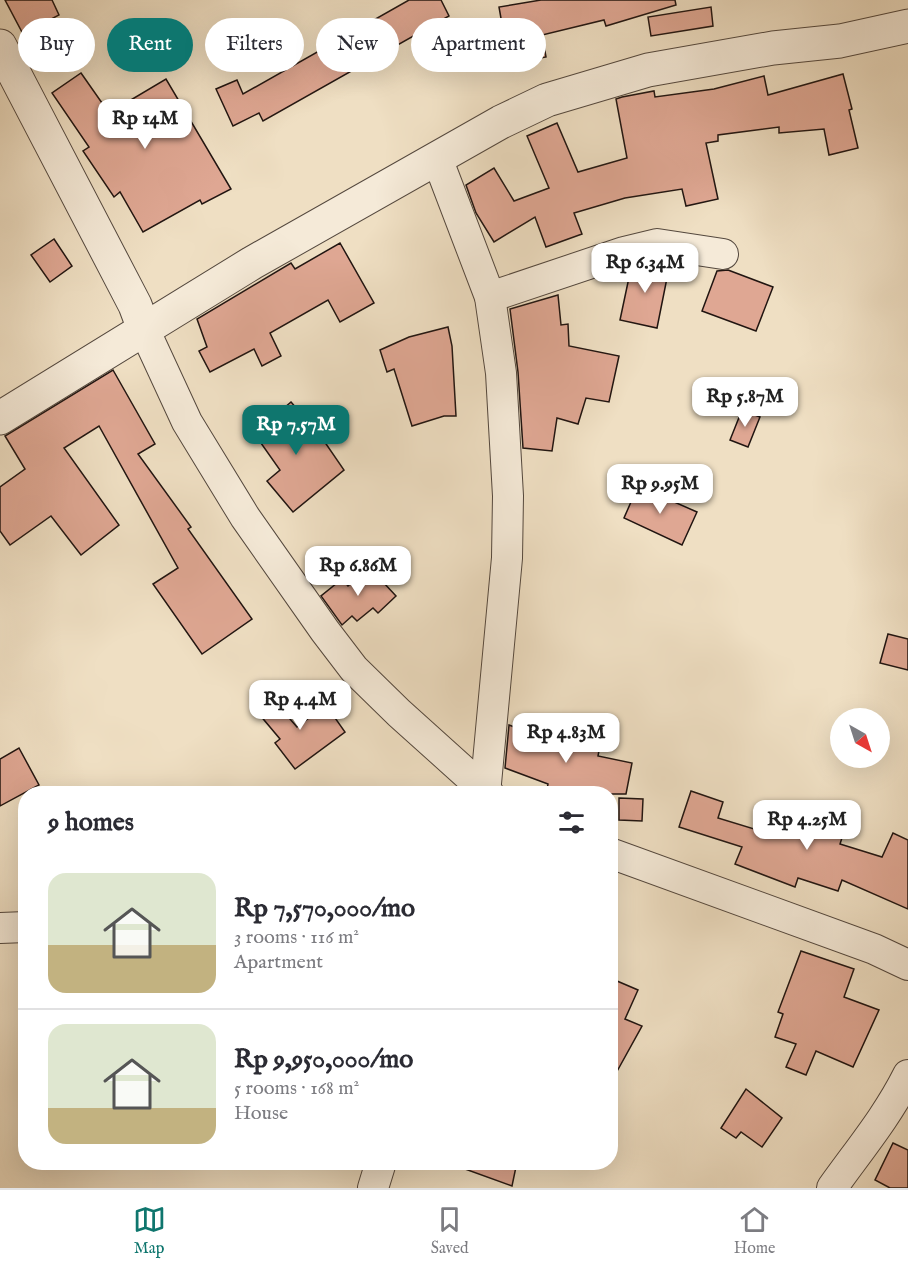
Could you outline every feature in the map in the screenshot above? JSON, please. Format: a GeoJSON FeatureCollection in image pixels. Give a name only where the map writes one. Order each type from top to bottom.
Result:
{"type":"FeatureCollection","features":[{"type":"Feature","properties":{"kind":"street"},"geometry":{"type":"LineString","coordinates":[[0,418],[252,263],[437,158],[547,100],[648,70],[773,48],[840,41],[908,26]]}},
{"type":"Feature","properties":{"kind":"street"},"geometry":{"type":"LineString","coordinates":[[0,46],[135,305],[187,422],[244,517],[354,669],[479,786]]}},
{"type":"Feature","properties":{"kind":"street"},"geometry":{"type":"LineString","coordinates":[[437,158],[490,297],[501,373],[508,495],[507,558],[487,786]]}},
{"type":"Feature","properties":{"kind":"street"},"geometry":{"type":"LineString","coordinates":[[490,297],[624,252],[657,244],[723,254]]}},
{"type":"Feature","properties":{"kind":"street"},"geometry":{"type":"LineString","coordinates":[[618,856],[874,949],[908,964]]}},
{"type":"Feature","properties":{"kind":"street"},"geometry":{"type":"LineString","coordinates":[[0,928],[18,927]]}},
{"type":"Feature","properties":{"kind":"street"},"geometry":{"type":"LineString","coordinates":[[832,1188],[865,1147],[896,1100],[908,1075]]}},
{"type":"Feature","properties":{"kind":"street"},"geometry":{"type":"LineString","coordinates":[[374,1188],[379,1170]]}},
{"type":"Feature","properties":{"kind":"building"},"geometry":{"type":"Polygon","coordinates":[[[5,0],[52,0],[59,15],[53,18],[18,18],[18,25],[5,0]]]}},
{"type":"Feature","properties":{"kind":"building"},"geometry":{"type":"Polygon","coordinates":[[[409,0],[441,0],[449,16],[445,18],[411,18],[411,37],[399,44],[399,18],[377,18],[409,0]]]}},
{"type":"Feature","properties":{"kind":"building"},"geometry":{"type":"Polygon","coordinates":[[[541,0],[675,0],[676,5],[606,26],[604,20],[546,34],[546,18],[501,18],[499,7],[541,0]]]}},
{"type":"Feature","properties":{"kind":"building"},"geometry":{"type":"Polygon","coordinates":[[[711,7],[713,26],[651,36],[648,17],[711,7]]]}},
{"type":"Feature","properties":{"kind":"building"},"geometry":{"type":"Polygon","coordinates":[[[316,53],[316,72],[350,72],[263,121],[259,113],[233,126],[216,89],[237,80],[243,94],[282,72],[304,72],[304,59],[316,53]]]}},
{"type":"Feature","properties":{"kind":"building"},"geometry":{"type":"Polygon","coordinates":[[[81,73],[109,113],[166,79],[231,189],[202,204],[200,200],[143,232],[120,192],[114,197],[83,151],[89,147],[52,93],[81,73]]]}},
{"type":"Feature","properties":{"kind":"building"},"geometry":{"type":"Polygon","coordinates":[[[843,74],[852,109],[849,110],[858,148],[829,155],[824,129],[779,133],[779,127],[718,135],[718,141],[706,143],[718,199],[686,206],[682,189],[625,198],[574,213],[582,234],[546,247],[535,217],[494,242],[476,213],[466,185],[494,168],[514,201],[549,188],[527,136],[557,123],[578,172],[627,158],[616,99],[622,97],[654,91],[655,97],[714,89],[764,76],[768,95],[843,74]]]}},
{"type":"Feature","properties":{"kind":"building"},"geometry":{"type":"Polygon","coordinates":[[[54,239],[72,266],[50,282],[31,255],[54,239]]]}},
{"type":"Feature","properties":{"kind":"building"},"geometry":{"type":"Polygon","coordinates":[[[340,243],[374,303],[340,322],[328,300],[270,333],[281,356],[262,366],[254,349],[210,372],[199,351],[207,347],[197,319],[291,263],[295,269],[340,243]]]}},
{"type":"Feature","properties":{"kind":"building"},"geometry":{"type":"Polygon","coordinates":[[[658,262],[670,263],[657,328],[620,320],[631,268],[658,262]]]}},
{"type":"Feature","properties":{"kind":"building"},"geometry":{"type":"Polygon","coordinates":[[[728,270],[773,287],[756,331],[702,311],[717,271],[728,270]]]}},
{"type":"Feature","properties":{"kind":"building"},"geometry":{"type":"Polygon","coordinates":[[[558,295],[561,325],[568,324],[569,346],[619,356],[609,402],[586,398],[578,424],[557,418],[552,451],[523,448],[518,372],[510,309],[558,295]]]}},
{"type":"Feature","properties":{"kind":"building"},"geometry":{"type":"Polygon","coordinates":[[[448,327],[452,346],[456,416],[444,416],[412,426],[394,369],[387,372],[380,350],[409,337],[448,327]]]}},
{"type":"Feature","properties":{"kind":"building"},"geometry":{"type":"Polygon","coordinates":[[[113,370],[155,444],[138,454],[191,527],[188,529],[252,619],[202,654],[153,584],[178,568],[99,426],[64,448],[119,525],[81,555],[51,516],[10,545],[0,531],[0,487],[25,469],[5,436],[113,370]]]}},
{"type":"Feature","properties":{"kind":"building"},"geometry":{"type":"Polygon","coordinates":[[[291,402],[322,438],[344,470],[293,512],[267,481],[280,470],[249,426],[266,414],[270,420],[291,402]]]}},
{"type":"Feature","properties":{"kind":"building"},"geometry":{"type":"Polygon","coordinates":[[[742,410],[760,417],[748,447],[730,440],[742,410]]]}},
{"type":"Feature","properties":{"kind":"building"},"geometry":{"type":"Polygon","coordinates":[[[638,486],[697,512],[682,545],[624,518],[638,486]]]}},
{"type":"Feature","properties":{"kind":"building"},"geometry":{"type":"Polygon","coordinates":[[[369,567],[396,596],[378,613],[373,608],[357,621],[352,616],[342,625],[321,596],[342,579],[348,586],[369,567]]]}},
{"type":"Feature","properties":{"kind":"building"},"geometry":{"type":"Polygon","coordinates":[[[888,634],[908,639],[908,670],[880,663],[888,634]]]}},
{"type":"Feature","properties":{"kind":"building"},"geometry":{"type":"Polygon","coordinates":[[[269,695],[297,727],[326,705],[345,732],[295,769],[275,743],[280,739],[254,708],[269,695]]]}},
{"type":"Feature","properties":{"kind":"building"},"geometry":{"type":"Polygon","coordinates":[[[509,725],[557,743],[559,731],[601,740],[598,756],[632,763],[626,794],[618,794],[618,786],[548,786],[548,784],[505,768],[509,725]]]}},
{"type":"Feature","properties":{"kind":"building"},"geometry":{"type":"Polygon","coordinates":[[[19,748],[39,785],[18,786],[18,796],[0,806],[0,759],[19,748]]]}},
{"type":"Feature","properties":{"kind":"building"},"geometry":{"type":"Polygon","coordinates":[[[691,791],[723,802],[718,818],[784,838],[788,815],[805,818],[808,807],[848,819],[840,844],[882,857],[893,833],[908,840],[908,909],[842,880],[838,891],[798,878],[795,887],[735,864],[742,847],[679,827],[691,791]]]}},
{"type":"Feature","properties":{"kind":"building"},"geometry":{"type":"Polygon","coordinates":[[[619,798],[643,799],[642,821],[619,820],[619,798]]]}},
{"type":"Feature","properties":{"kind":"building"},"geometry":{"type":"Polygon","coordinates":[[[801,951],[854,969],[844,997],[879,1010],[853,1067],[816,1051],[806,1075],[786,1067],[796,1044],[775,1037],[783,1014],[778,1012],[801,951]]]}},
{"type":"Feature","properties":{"kind":"building"},"geometry":{"type":"Polygon","coordinates":[[[618,981],[638,990],[625,1019],[642,1026],[618,1070],[618,981]]]}},
{"type":"Feature","properties":{"kind":"building"},"geometry":{"type":"Polygon","coordinates":[[[746,1089],[782,1118],[762,1147],[741,1132],[736,1138],[721,1128],[746,1089]]]}},
{"type":"Feature","properties":{"kind":"building"},"geometry":{"type":"Polygon","coordinates":[[[893,1143],[908,1150],[908,1188],[890,1188],[875,1180],[893,1143]]]}},
{"type":"Feature","properties":{"kind":"building"},"geometry":{"type":"Polygon","coordinates":[[[468,1170],[515,1170],[512,1186],[468,1170]]]}}]}
